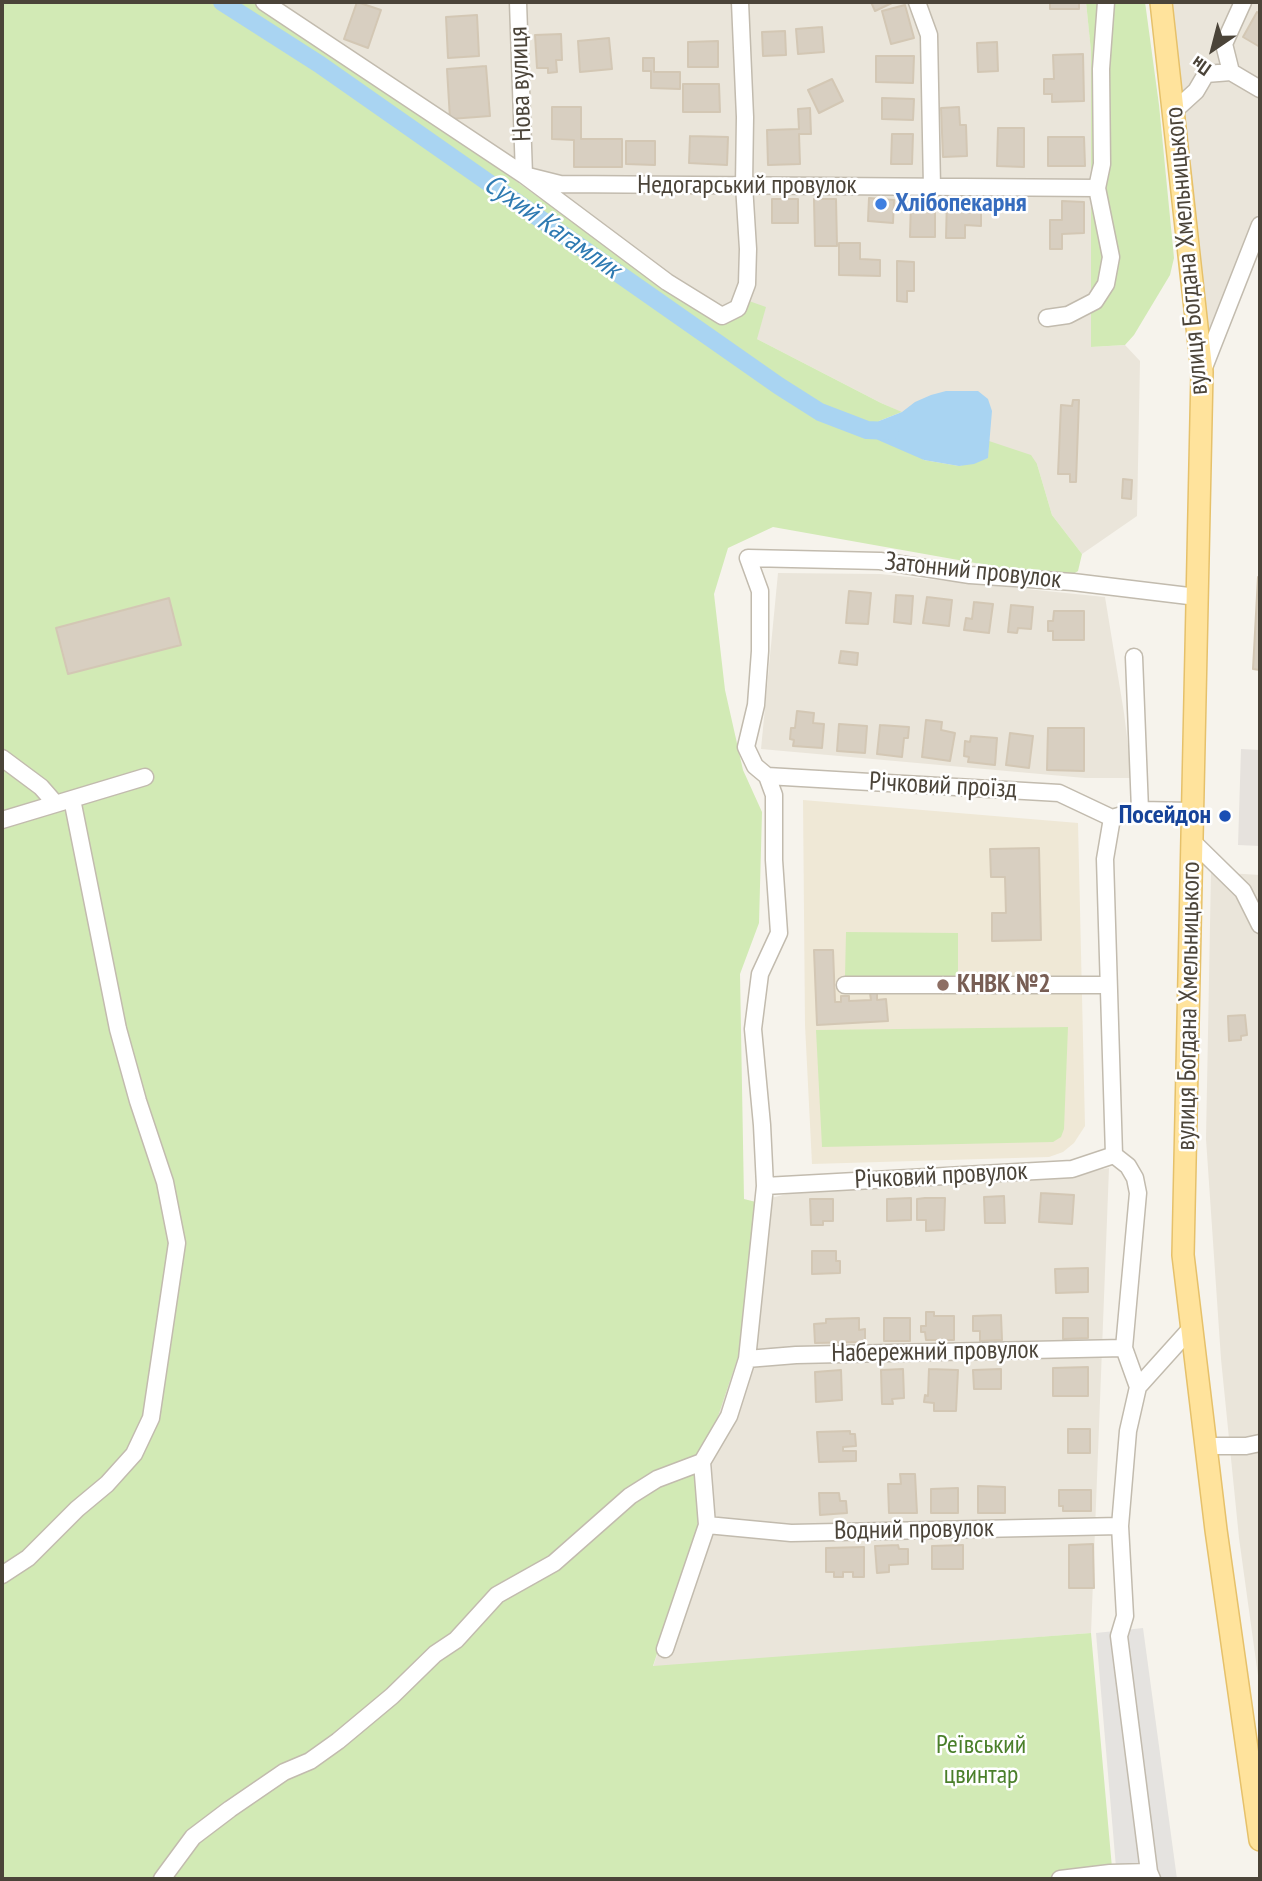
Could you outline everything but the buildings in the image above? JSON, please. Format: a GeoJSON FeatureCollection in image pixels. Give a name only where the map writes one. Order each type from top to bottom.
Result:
{"type":"FeatureCollection","features":[{"type":"Feature","properties":{"kind":"main road","name":"вулиця Богдана Хмельницького"},"geometry":{"type":"LineString","coordinates":[[1161,2],[1202,372],[1183,1255],[1216,1530],[1260,1840]]}},
{"type":"Feature","properties":{"kind":"street"},"geometry":{"type":"LineString","coordinates":[[264,2],[524,175]]}},
{"type":"Feature","properties":{"kind":"street","name":"Нова вулиця"},"geometry":{"type":"LineString","coordinates":[[518,2],[517,35],[524,175],[667,282],[722,316],[738,308],[747,284],[744,185]]}},
{"type":"Feature","properties":{"kind":"street"},"geometry":{"type":"LineString","coordinates":[[740,2],[745,117],[744,185]]}},
{"type":"Feature","properties":{"kind":"street"},"geometry":{"type":"LineString","coordinates":[[917,2],[929,35],[932,187]]}},
{"type":"Feature","properties":{"kind":"street"},"geometry":{"type":"LineString","coordinates":[[1047,318],[1068,315],[1095,302],[1106,284],[1111,257],[1097,188],[1102,164],[1101,69],[1106,2]]}},
{"type":"Feature","properties":{"kind":"street"},"geometry":{"type":"LineString","coordinates":[[1174,111],[1196,91],[1224,44],[1243,2]]}},
{"type":"Feature","properties":{"kind":"street"},"geometry":{"type":"LineString","coordinates":[[1224,44],[1231,72]]}},
{"type":"Feature","properties":{"kind":"street"},"geometry":{"type":"LineString","coordinates":[[1206,74],[1231,72],[1260,89]]}},
{"type":"Feature","properties":{"kind":"street","name":"Недогарський провулок"},"geometry":{"type":"LineString","coordinates":[[524,175],[560,184],[593,185],[1097,188]]}},
{"type":"Feature","properties":{"kind":"street"},"geometry":{"type":"LineString","coordinates":[[1202,372],[1260,225]]}},
{"type":"Feature","properties":{"kind":"street","name":"Затонний провулок"},"geometry":{"type":"LineString","coordinates":[[768,776],[755,766],[747,747],[756,705],[760,651],[760,591],[748,558],[880,561],[970,575],[1073,582],[1197,597]]}},
{"type":"Feature","properties":{"kind":"street"},"geometry":{"type":"LineString","coordinates":[[1134,657],[1140,810]]}},
{"type":"Feature","properties":{"kind":"street"},"geometry":{"type":"LineString","coordinates":[[2,758],[41,787],[55,803]]}},
{"type":"Feature","properties":{"kind":"street"},"geometry":{"type":"LineString","coordinates":[[665,1649],[707,1525],[702,1462],[729,1416],[747,1359],[765,1186],[752,1029],[760,974],[779,933],[774,860],[774,795],[768,776]]}},
{"type":"Feature","properties":{"kind":"street","name":"Річковий проїзд"},"geometry":{"type":"LineString","coordinates":[[768,776],[1059,793],[1112,818]]}},
{"type":"Feature","properties":{"kind":"street"},"geometry":{"type":"LineString","coordinates":[[2,820],[145,777]]}},
{"type":"Feature","properties":{"kind":"street"},"geometry":{"type":"LineString","coordinates":[[2,1575],[28,1558],[77,1509],[107,1484],[134,1454],[151,1418],[177,1243],[165,1182],[118,1029],[72,799]]}},
{"type":"Feature","properties":{"kind":"street"},"geometry":{"type":"LineString","coordinates":[[1138,1387],[1124,1348],[1138,1194],[1135,1178],[1128,1166],[1114,1155],[1105,859],[1112,818],[1140,810],[1192,811]]}},
{"type":"Feature","properties":{"kind":"street"},"geometry":{"type":"LineString","coordinates":[[1191,840],[1243,891],[1260,925]]}},
{"type":"Feature","properties":{"kind":"street"},"geometry":{"type":"LineString","coordinates":[[845,985],[1108,985]]}},
{"type":"Feature","properties":{"kind":"street","name":"Річковий провулок"},"geometry":{"type":"LineString","coordinates":[[765,1186],[1072,1169],[1114,1155]]}},
{"type":"Feature","properties":{"kind":"street"},"geometry":{"type":"LineString","coordinates":[[1060,1879],[1151,1876],[1119,1636],[1125,1616],[1120,1526],[1128,1431],[1138,1387],[1192,1327]]}},
{"type":"Feature","properties":{"kind":"street","name":"Набережний провулок"},"geometry":{"type":"LineString","coordinates":[[747,1359],[796,1355],[1124,1348]]}},
{"type":"Feature","properties":{"kind":"street"},"geometry":{"type":"LineString","coordinates":[[1206,1446],[1246,1446],[1260,1443]]}},
{"type":"Feature","properties":{"kind":"street"},"geometry":{"type":"LineString","coordinates":[[162,1879],[193,1838],[252,1793],[284,1772],[310,1761],[338,1741],[392,1696],[426,1662],[456,1640],[497,1595],[554,1563],[630,1496],[657,1479],[702,1462]]}},
{"type":"Feature","properties":{"kind":"street","name":"Водний провулок"},"geometry":{"type":"LineString","coordinates":[[707,1525],[791,1533],[1120,1526]]}},
{"type":"Feature","properties":{"kind":"shaded area"},"geometry":{"type":"Polygon","coordinates":[[[252,2],[1086,2],[1091,50],[1091,347],[1125,345],[1140,361],[1137,516],[1082,554],[1052,515],[1037,464],[959,466],[924,460],[901,412],[757,339],[737,316],[723,325],[605,245],[438,125],[252,2]]]}},
{"type":"Feature","properties":{"kind":"shaded area"},"geometry":{"type":"Polygon","coordinates":[[[1156,2],[1260,2],[1260,209],[1205,353],[1156,2]]]}},
{"type":"Feature","properties":{"kind":"shaded area"},"geometry":{"type":"Polygon","coordinates":[[[778,573],[880,574],[1105,597],[1132,778],[1085,778],[761,749],[778,573]]]}},
{"type":"Feature","properties":{"kind":"shaded area"},"geometry":{"type":"Polygon","coordinates":[[[1241,749],[1260,750],[1260,846],[1238,845],[1241,749]]]}},
{"type":"Feature","properties":{"kind":"shaded area","name":"КНВК №2"},"geometry":{"type":"Polygon","coordinates":[[[803,800],[1078,823],[1085,1126],[1074,1143],[1063,1152],[1049,1157],[812,1164],[805,1025],[803,800]]]}},
{"type":"Feature","properties":{"kind":"shaded area"},"geometry":{"type":"Polygon","coordinates":[[[1211,872],[1260,875],[1260,1690],[1239,1538],[1221,1359],[1206,1139],[1211,872]]]}},
{"type":"Feature","properties":{"kind":"shaded area"},"geometry":{"type":"Polygon","coordinates":[[[1109,1168],[1091,1633],[653,1667],[696,1535],[711,1437],[756,1202],[798,1191],[997,1182],[1066,1176],[1109,1168]]]}},
{"type":"Feature","properties":{"kind":"shaded area"},"geometry":{"type":"Polygon","coordinates":[[[1143,1628],[1177,1879],[1117,1879],[1096,1633],[1143,1628]]]}},
{"type":"Feature","properties":{"kind":"green space","name":"Реївський цвинтар"},"geometry":{"type":"Polygon","coordinates":[[[2,2],[252,2],[438,125],[605,245],[723,325],[737,316],[749,301],[766,307],[757,339],[902,412],[879,421],[924,460],[959,466],[988,458],[989,441],[1031,455],[1037,464],[1052,515],[1082,554],[1078,571],[1065,579],[773,527],[728,548],[714,594],[725,690],[743,770],[762,812],[759,923],[740,974],[744,1199],[756,1202],[740,1351],[711,1437],[696,1535],[653,1666],[1091,1633],[1113,1879],[2,1879],[2,2]]]}},
{"type":"Feature","properties":{"kind":"green space"},"geometry":{"type":"Polygon","coordinates":[[[1086,2],[1145,2],[1159,105],[1174,258],[1170,275],[1134,335],[1125,345],[1091,347],[1091,51],[1086,2]]]}},
{"type":"Feature","properties":{"kind":"green space"},"geometry":{"type":"Polygon","coordinates":[[[846,932],[958,933],[958,978],[845,977],[846,932]]]}},
{"type":"Feature","properties":{"kind":"green space"},"geometry":{"type":"Polygon","coordinates":[[[1068,1027],[1064,1129],[1061,1137],[1053,1142],[822,1147],[816,1030],[1068,1027]]]}},
{"type":"Feature","properties":{"kind":"water"},"geometry":{"type":"Polygon","coordinates":[[[946,391],[978,391],[988,399],[992,411],[988,458],[959,466],[924,460],[878,440],[869,431],[879,421],[902,412],[915,402],[946,391]]]}},
{"type":"Feature","properties":{"kind":"waterway","name":"Сухий Кагамлик"},"geometry":{"type":"LineString","coordinates":[[222,2],[319,64],[779,386],[820,412],[867,430],[890,431]]}},
{"type":"Feature","properties":{"kind":"place","name":"Хлібопекарня"},"geometry":{"type":"Point","coordinates":[881,204]}},
{"type":"Feature","properties":{"kind":"place","name":"Посейдон"},"geometry":{"type":"Point","coordinates":[1225,816]}},
{"type":"Feature","properties":{"kind":"place","name":"КНВК №2"},"geometry":{"type":"Point","coordinates":[943,985]}}]}
